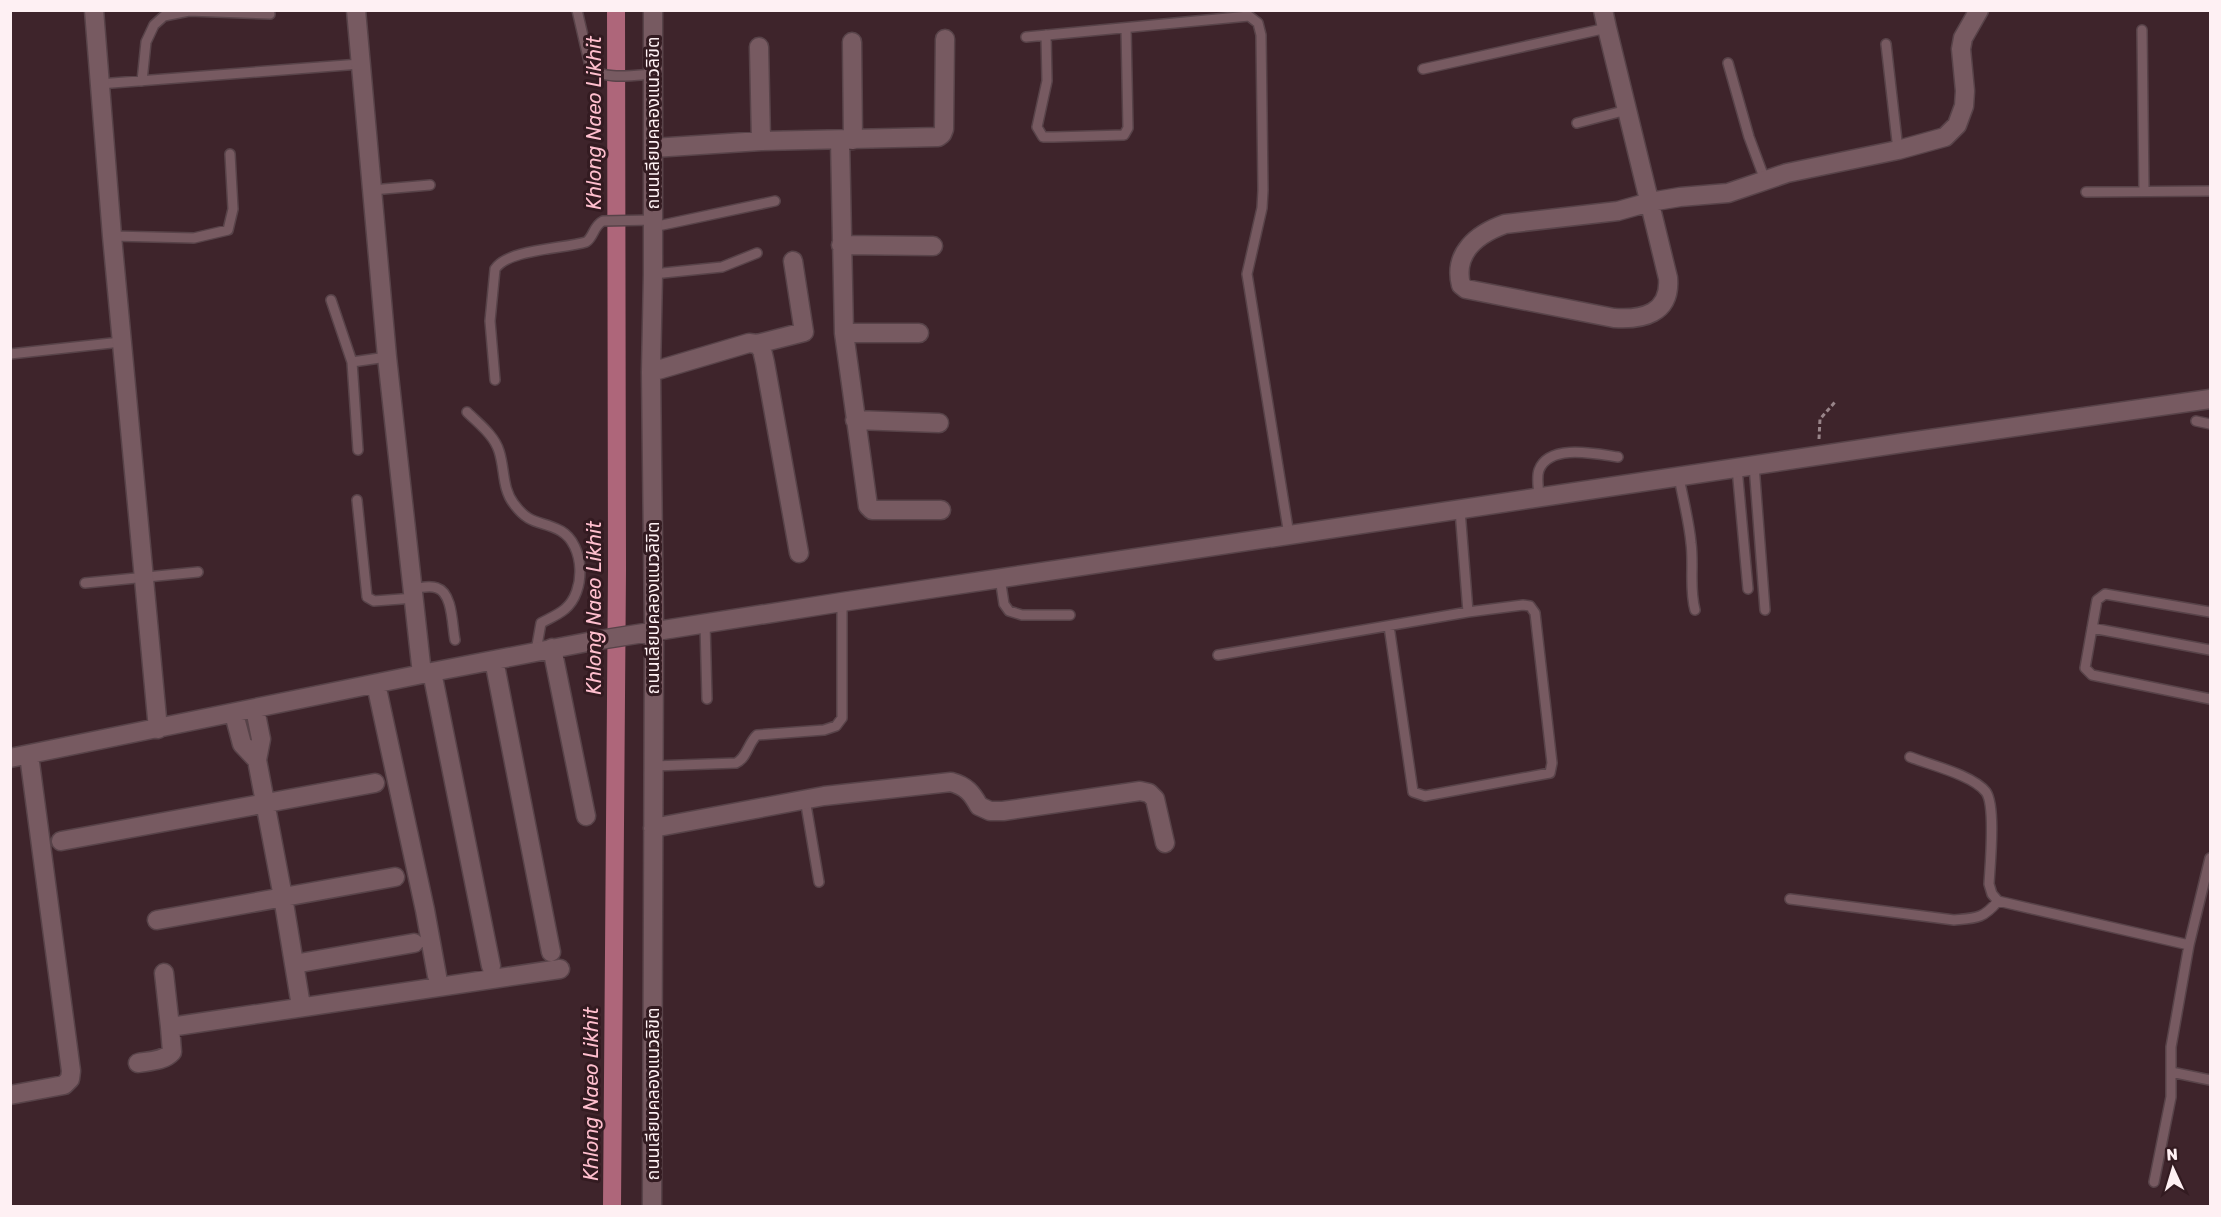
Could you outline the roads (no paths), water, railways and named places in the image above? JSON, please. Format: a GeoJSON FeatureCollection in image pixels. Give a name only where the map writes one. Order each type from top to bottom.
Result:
{"type":"FeatureCollection","features":[{"type":"Feature","properties":{"kind":"street"},"geometry":{"type":"LineString","coordinates":[[94,10],[112,236],[158,729]]}},
{"type":"Feature","properties":{"kind":"street"},"geometry":{"type":"LineString","coordinates":[[356,10],[387,357],[414,593],[427,673],[491,966]]}},
{"type":"Feature","properties":{"kind":"street","name":"ถนนเลียบคลองแนวลิขิต"},"geometry":{"type":"LineString","coordinates":[[652,1206],[654,632],[651,372],[653,274],[648,222],[653,148],[646,74],[653,10]]}},
{"type":"Feature","properties":{"kind":"street"},"geometry":{"type":"LineString","coordinates":[[1605,19],[1650,202],[1669,284],[1661,306],[1647,316],[1632,319],[1614,318],[1467,289],[1461,285],[1460,268],[1463,253],[1473,241],[1488,230],[1504,224],[1618,211],[1650,202],[1680,197],[1728,194],[1787,173],[1898,150],[1945,137],[1957,125],[1965,106],[1961,49],[1963,38],[1979,10]]}},
{"type":"Feature","properties":{"kind":"street"},"geometry":{"type":"LineString","coordinates":[[653,148],[761,141],[938,137],[942,134],[945,39]]}},
{"type":"Feature","properties":{"kind":"street"},"geometry":{"type":"LineString","coordinates":[[852,42],[841,245],[844,333],[868,506],[872,510],[941,510]]}},
{"type":"Feature","properties":{"kind":"street"},"geometry":{"type":"LineString","coordinates":[[759,47],[761,141]]}},
{"type":"Feature","properties":{"kind":"street"},"geometry":{"type":"LineString","coordinates":[[841,245],[933,246]]}},
{"type":"Feature","properties":{"kind":"street"},"geometry":{"type":"LineString","coordinates":[[651,372],[749,343],[757,344],[804,332],[793,261]]}},
{"type":"Feature","properties":{"kind":"street"},"geometry":{"type":"LineString","coordinates":[[844,333],[919,333]]}},
{"type":"Feature","properties":{"kind":"street"},"geometry":{"type":"LineString","coordinates":[[757,344],[762,351],[765,363],[800,552]]}},
{"type":"Feature","properties":{"kind":"street"},"geometry":{"type":"LineString","coordinates":[[10,758],[593,641],[1820,455],[2211,399]]}},
{"type":"Feature","properties":{"kind":"street"},"geometry":{"type":"LineString","coordinates":[[855,420],[939,423]]}},
{"type":"Feature","properties":{"kind":"street"},"geometry":{"type":"LineString","coordinates":[[544,650],[586,816]]}},
{"type":"Feature","properties":{"kind":"street"},"geometry":{"type":"LineString","coordinates":[[494,660],[551,952]]}},
{"type":"Feature","properties":{"kind":"street"},"geometry":{"type":"LineString","coordinates":[[376,684],[437,976]]}},
{"type":"Feature","properties":{"kind":"street"},"geometry":{"type":"LineString","coordinates":[[255,709],[261,740],[257,760],[267,805],[301,1006]]}},
{"type":"Feature","properties":{"kind":"street"},"geometry":{"type":"LineString","coordinates":[[234,714],[242,744],[257,760]]}},
{"type":"Feature","properties":{"kind":"street"},"geometry":{"type":"LineString","coordinates":[[10,1095],[64,1084],[70,1079],[72,1071],[29,754]]}},
{"type":"Feature","properties":{"kind":"street"},"geometry":{"type":"LineString","coordinates":[[653,828],[805,799],[951,782],[963,785],[972,794],[979,807],[990,811],[1140,792],[1149,793],[1155,799],[1165,843]]}},
{"type":"Feature","properties":{"kind":"street"},"geometry":{"type":"LineString","coordinates":[[61,841],[267,805],[375,783]]}},
{"type":"Feature","properties":{"kind":"street"},"geometry":{"type":"LineString","coordinates":[[157,920],[395,877]]}},
{"type":"Feature","properties":{"kind":"street"},"geometry":{"type":"LineString","coordinates":[[294,964],[414,943]]}},
{"type":"Feature","properties":{"kind":"street"},"geometry":{"type":"LineString","coordinates":[[170,1027],[560,969]]}},
{"type":"Feature","properties":{"kind":"street"},"geometry":{"type":"LineString","coordinates":[[138,1063],[163,1059],[172,1052],[164,973]]}},
{"type":"Feature","properties":{"kind":"lane"},"geometry":{"type":"LineString","coordinates":[[577,10],[593,71],[599,75],[646,74]]}},
{"type":"Feature","properties":{"kind":"lane"},"geometry":{"type":"LineString","coordinates":[[142,81],[146,42],[154,25],[164,16],[189,11],[270,14]]}},
{"type":"Feature","properties":{"kind":"lane"},"geometry":{"type":"LineString","coordinates":[[1026,37],[1249,16],[1258,23],[1262,35],[1262,208],[1247,274],[1289,535]]}},
{"type":"Feature","properties":{"kind":"lane"},"geometry":{"type":"LineString","coordinates":[[1423,69],[1605,19]]}},
{"type":"Feature","properties":{"kind":"lane"},"geometry":{"type":"LineString","coordinates":[[1046,35],[1047,81],[1038,115],[1039,132],[1043,136],[1054,138],[1124,135],[1128,128],[1125,28]]}},
{"type":"Feature","properties":{"kind":"lane"},"geometry":{"type":"LineString","coordinates":[[2142,30],[2144,190]]}},
{"type":"Feature","properties":{"kind":"lane"},"geometry":{"type":"LineString","coordinates":[[1886,44],[1898,150]]}},
{"type":"Feature","properties":{"kind":"lane"},"geometry":{"type":"LineString","coordinates":[[1728,63],[1749,137],[1765,180]]}},
{"type":"Feature","properties":{"kind":"lane"},"geometry":{"type":"LineString","coordinates":[[99,84],[360,64]]}},
{"type":"Feature","properties":{"kind":"lane"},"geometry":{"type":"LineString","coordinates":[[1577,123],[1627,110]]}},
{"type":"Feature","properties":{"kind":"lane"},"geometry":{"type":"LineString","coordinates":[[112,236],[194,238],[228,230],[233,209],[230,154]]}},
{"type":"Feature","properties":{"kind":"lane"},"geometry":{"type":"LineString","coordinates":[[372,190],[430,185]]}},
{"type":"Feature","properties":{"kind":"lane"},"geometry":{"type":"LineString","coordinates":[[2086,192],[2211,191]]}},
{"type":"Feature","properties":{"kind":"lane"},"geometry":{"type":"LineString","coordinates":[[495,380],[490,321],[495,269],[499,264],[523,254],[586,242],[591,239],[598,224],[611,221],[648,222],[776,201]]}},
{"type":"Feature","properties":{"kind":"lane"},"geometry":{"type":"LineString","coordinates":[[653,274],[722,267],[758,253]]}},
{"type":"Feature","properties":{"kind":"lane"},"geometry":{"type":"LineString","coordinates":[[331,300],[352,362],[358,450]]}},
{"type":"Feature","properties":{"kind":"lane"},"geometry":{"type":"LineString","coordinates":[[10,354],[122,342]]}},
{"type":"Feature","properties":{"kind":"lane"},"geometry":{"type":"LineString","coordinates":[[352,362],[387,357]]}},
{"type":"Feature","properties":{"kind":"lane"},"geometry":{"type":"LineString","coordinates":[[467,412],[496,444],[502,461],[508,494],[514,504],[527,519],[562,531],[576,547],[579,563],[577,590],[565,609],[541,623],[544,650]]}},
{"type":"Feature","properties":{"kind":"lane"},"geometry":{"type":"LineString","coordinates":[[2196,421],[2211,424]]}},
{"type":"Feature","properties":{"kind":"lane"},"geometry":{"type":"LineString","coordinates":[[1539,498],[1538,472],[1542,463],[1549,457],[1568,452],[1618,457]]}},
{"type":"Feature","properties":{"kind":"lane"},"geometry":{"type":"LineString","coordinates":[[1746,467],[1748,589]]}},
{"type":"Feature","properties":{"kind":"lane"},"geometry":{"type":"LineString","coordinates":[[1746,467],[1765,610]]}},
{"type":"Feature","properties":{"kind":"lane"},"geometry":{"type":"LineString","coordinates":[[1680,477],[1691,543],[1693,568],[1691,588],[1695,610]]}},
{"type":"Feature","properties":{"kind":"lane"},"geometry":{"type":"LineString","coordinates":[[357,500],[368,597],[374,601],[435,587],[442,590],[447,596],[455,640]]}},
{"type":"Feature","properties":{"kind":"lane"},"geometry":{"type":"LineString","coordinates":[[1460,510],[1468,612]]}},
{"type":"Feature","properties":{"kind":"lane"},"geometry":{"type":"LineString","coordinates":[[85,583],[198,573]]}},
{"type":"Feature","properties":{"kind":"lane"},"geometry":{"type":"LineString","coordinates":[[1000,578],[1004,604],[1009,611],[1022,615],[1070,615]]}},
{"type":"Feature","properties":{"kind":"lane"},"geometry":{"type":"LineString","coordinates":[[2211,612],[2116,594],[2105,594],[2097,600],[2085,668],[2088,672],[2146,687],[2211,699]]}},
{"type":"Feature","properties":{"kind":"lane"},"geometry":{"type":"LineString","coordinates":[[654,766],[736,763],[743,759],[757,735],[824,730],[836,726],[842,717],[842,602]]}},
{"type":"Feature","properties":{"kind":"lane"},"geometry":{"type":"LineString","coordinates":[[1218,655],[1468,612],[1523,604],[1530,606],[1534,613],[1552,763],[1550,773],[1425,796],[1413,792],[1389,626]]}},
{"type":"Feature","properties":{"kind":"lane"},"geometry":{"type":"LineString","coordinates":[[705,624],[707,699]]}},
{"type":"Feature","properties":{"kind":"lane"},"geometry":{"type":"LineString","coordinates":[[2092,628],[2211,650]]}},
{"type":"Feature","properties":{"kind":"lane"},"geometry":{"type":"LineString","coordinates":[[1910,757],[1970,780],[1984,790],[1989,798],[1992,811],[1989,884],[1992,894],[1998,901],[2189,945]]}},
{"type":"Feature","properties":{"kind":"lane"},"geometry":{"type":"LineString","coordinates":[[805,799],[819,882]]}},
{"type":"Feature","properties":{"kind":"lane"},"geometry":{"type":"LineString","coordinates":[[2154,1182],[2171,1096],[2171,1047],[2189,945],[2211,858]]}},
{"type":"Feature","properties":{"kind":"lane"},"geometry":{"type":"LineString","coordinates":[[1790,899],[1953,920],[1978,918],[1988,912],[1998,901]]}},
{"type":"Feature","properties":{"kind":"lane"},"geometry":{"type":"LineString","coordinates":[[2171,1072],[2211,1080]]}},
{"type":"Feature","properties":{"kind":"waterway","name":"Khlong Naeo Likhit"},"geometry":{"type":"LineString","coordinates":[[612,1206],[617,570],[616,10]]}}]}
